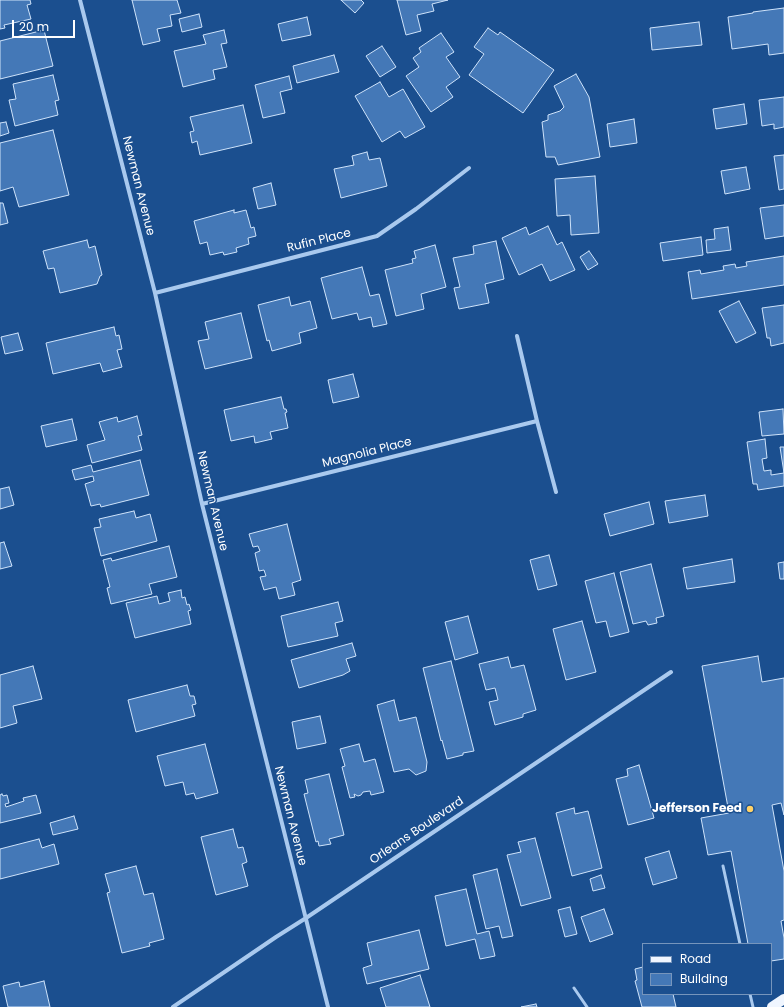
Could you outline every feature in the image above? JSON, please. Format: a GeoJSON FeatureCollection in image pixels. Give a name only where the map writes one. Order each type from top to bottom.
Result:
{"type":"FeatureCollection","features":[{"type":"Feature","properties":{"kind":"main road"},"geometry":{"type":"LineString","coordinates":[[772,1007],[784,999]]}},
{"type":"Feature","properties":{"kind":"street","name":"Newman Avenue"},"geometry":{"type":"LineString","coordinates":[[80,0],[155,293],[202,504],[328,1007]]}},
{"type":"Feature","properties":{"kind":"street","name":"Rufin Place"},"geometry":{"type":"LineString","coordinates":[[155,293],[377,236],[416,209],[469,168]]}},
{"type":"Feature","properties":{"kind":"street"},"geometry":{"type":"LineString","coordinates":[[517,336],[537,421],[556,492]]}},
{"type":"Feature","properties":{"kind":"street","name":"Magnolia Place"},"geometry":{"type":"LineString","coordinates":[[202,504],[537,421]]}},
{"type":"Feature","properties":{"kind":"street","name":"Orleans Boulevard"},"geometry":{"type":"LineString","coordinates":[[173,1007],[672,672]]}},
{"type":"Feature","properties":{"kind":"lane"},"geometry":{"type":"LineString","coordinates":[[723,866],[740,943]]}},
{"type":"Feature","properties":{"kind":"lane"},"geometry":{"type":"LineString","coordinates":[[574,988],[587,1007]]}},
{"type":"Feature","properties":{"kind":"lane"},"geometry":{"type":"LineString","coordinates":[[750,995],[753,1007]]}},
{"type":"Feature","properties":{"kind":"building"},"geometry":{"type":"Polygon","coordinates":[[[0,0],[30,0],[31,4],[27,5],[31,19],[4,25],[5,28],[0,29],[0,0]]]}},
{"type":"Feature","properties":{"kind":"building"},"geometry":{"type":"Polygon","coordinates":[[[132,0],[177,0],[181,13],[170,15],[172,26],[157,29],[160,41],[143,45],[132,0]]]}},
{"type":"Feature","properties":{"kind":"building"},"geometry":{"type":"Polygon","coordinates":[[[341,0],[361,0],[364,3],[355,13],[341,0]]]}},
{"type":"Feature","properties":{"kind":"building"},"geometry":{"type":"Polygon","coordinates":[[[397,0],[448,0],[432,4],[434,11],[417,15],[421,31],[406,35],[397,0]]]}},
{"type":"Feature","properties":{"kind":"building"},"geometry":{"type":"Polygon","coordinates":[[[784,8],[784,53],[769,55],[768,44],[732,49],[728,17],[784,8]]]}},
{"type":"Feature","properties":{"kind":"building"},"geometry":{"type":"Polygon","coordinates":[[[199,14],[202,27],[182,32],[179,19],[199,14]]]}},
{"type":"Feature","properties":{"kind":"building"},"geometry":{"type":"Polygon","coordinates":[[[307,17],[311,35],[282,41],[278,24],[307,17]]]}},
{"type":"Feature","properties":{"kind":"building"},"geometry":{"type":"Polygon","coordinates":[[[699,22],[702,45],[652,50],[650,28],[699,22]]]}},
{"type":"Feature","properties":{"kind":"building"},"geometry":{"type":"Polygon","coordinates":[[[488,28],[498,35],[500,32],[554,70],[523,113],[469,75],[484,54],[474,47],[488,28]]]}},
{"type":"Feature","properties":{"kind":"building"},"geometry":{"type":"Polygon","coordinates":[[[44,30],[53,66],[0,79],[0,41],[44,30]]]}},
{"type":"Feature","properties":{"kind":"building"},"geometry":{"type":"Polygon","coordinates":[[[224,30],[227,43],[221,44],[227,67],[213,70],[215,79],[183,87],[174,51],[206,44],[203,35],[224,30]]]}},
{"type":"Feature","properties":{"kind":"building"},"geometry":{"type":"Polygon","coordinates":[[[441,33],[454,52],[446,57],[460,77],[446,87],[453,97],[431,112],[406,76],[419,67],[413,58],[421,52],[419,48],[441,33]]]}},
{"type":"Feature","properties":{"kind":"building"},"geometry":{"type":"Polygon","coordinates":[[[382,46],[396,67],[380,77],[366,56],[382,46]]]}},
{"type":"Feature","properties":{"kind":"building"},"geometry":{"type":"Polygon","coordinates":[[[334,55],[339,72],[297,83],[293,66],[334,55]]]}},
{"type":"Feature","properties":{"kind":"building"},"geometry":{"type":"Polygon","coordinates":[[[576,74],[589,97],[600,157],[558,165],[555,157],[546,157],[542,122],[548,120],[548,115],[560,111],[564,107],[554,86],[576,74]]]}},
{"type":"Feature","properties":{"kind":"building"},"geometry":{"type":"Polygon","coordinates":[[[53,75],[59,100],[55,101],[58,115],[15,126],[9,100],[16,99],[13,84],[53,75]]]}},
{"type":"Feature","properties":{"kind":"building"},"geometry":{"type":"Polygon","coordinates":[[[289,76],[292,89],[280,92],[285,113],[263,118],[255,85],[289,76]]]}},
{"type":"Feature","properties":{"kind":"building"},"geometry":{"type":"Polygon","coordinates":[[[380,82],[389,97],[403,89],[425,127],[405,138],[400,131],[382,142],[355,96],[380,82]]]}},
{"type":"Feature","properties":{"kind":"building"},"geometry":{"type":"Polygon","coordinates":[[[784,97],[784,127],[774,129],[774,124],[762,126],[759,100],[784,97]]]}},
{"type":"Feature","properties":{"kind":"building"},"geometry":{"type":"Polygon","coordinates":[[[744,104],[747,124],[716,129],[713,109],[744,104]]]}},
{"type":"Feature","properties":{"kind":"building"},"geometry":{"type":"Polygon","coordinates":[[[243,105],[252,143],[200,155],[197,141],[192,143],[190,132],[194,131],[190,117],[243,105]]]}},
{"type":"Feature","properties":{"kind":"building"},"geometry":{"type":"Polygon","coordinates":[[[634,119],[637,143],[610,147],[607,124],[634,119]]]}},
{"type":"Feature","properties":{"kind":"building"},"geometry":{"type":"Polygon","coordinates":[[[6,122],[9,133],[0,136],[0,123],[6,122]]]}},
{"type":"Feature","properties":{"kind":"building"},"geometry":{"type":"Polygon","coordinates":[[[53,130],[69,195],[19,207],[13,187],[0,191],[0,143],[53,130]]]}},
{"type":"Feature","properties":{"kind":"building"},"geometry":{"type":"Polygon","coordinates":[[[367,152],[369,160],[380,158],[387,186],[341,198],[334,169],[354,165],[352,156],[367,152]]]}},
{"type":"Feature","properties":{"kind":"building"},"geometry":{"type":"Polygon","coordinates":[[[784,155],[784,189],[779,190],[774,156],[784,155]]]}},
{"type":"Feature","properties":{"kind":"building"},"geometry":{"type":"Polygon","coordinates":[[[746,167],[750,189],[725,194],[721,171],[746,167]]]}},
{"type":"Feature","properties":{"kind":"building"},"geometry":{"type":"Polygon","coordinates":[[[595,176],[599,233],[571,235],[570,215],[557,216],[555,179],[595,176]]]}},
{"type":"Feature","properties":{"kind":"building"},"geometry":{"type":"Polygon","coordinates":[[[271,183],[276,205],[258,209],[253,188],[271,183]]]}},
{"type":"Feature","properties":{"kind":"building"},"geometry":{"type":"Polygon","coordinates":[[[0,203],[3,203],[8,223],[0,225],[0,203]]]}},
{"type":"Feature","properties":{"kind":"building"},"geometry":{"type":"Polygon","coordinates":[[[784,205],[784,236],[765,239],[760,208],[784,205]]]}},
{"type":"Feature","properties":{"kind":"building"},"geometry":{"type":"Polygon","coordinates":[[[234,210],[234,213],[246,210],[251,228],[254,227],[256,236],[248,238],[249,244],[236,248],[237,252],[224,255],[223,252],[210,255],[207,242],[200,244],[194,221],[234,210]]]}},
{"type":"Feature","properties":{"kind":"building"},"geometry":{"type":"Polygon","coordinates":[[[548,226],[557,245],[562,242],[575,270],[550,281],[542,264],[519,275],[502,238],[526,227],[529,235],[548,226]]]}},
{"type":"Feature","properties":{"kind":"building"},"geometry":{"type":"Polygon","coordinates":[[[728,227],[731,250],[707,253],[706,240],[715,239],[714,229],[728,227]]]}},
{"type":"Feature","properties":{"kind":"building"},"geometry":{"type":"Polygon","coordinates":[[[701,237],[703,255],[663,261],[660,243],[701,237]]]}},
{"type":"Feature","properties":{"kind":"building"},"geometry":{"type":"Polygon","coordinates":[[[87,240],[89,248],[95,246],[102,275],[100,276],[97,284],[60,293],[54,268],[48,269],[43,251],[87,240]]]}},
{"type":"Feature","properties":{"kind":"building"},"geometry":{"type":"Polygon","coordinates":[[[496,241],[504,279],[485,284],[489,303],[459,309],[454,288],[460,287],[453,258],[474,254],[473,246],[496,241]]]}},
{"type":"Feature","properties":{"kind":"building"},"geometry":{"type":"Polygon","coordinates":[[[435,245],[446,287],[421,294],[424,309],[396,316],[385,270],[413,263],[412,259],[416,258],[414,251],[435,245]]]}},
{"type":"Feature","properties":{"kind":"building"},"geometry":{"type":"Polygon","coordinates":[[[589,251],[598,264],[588,270],[580,257],[589,251]]]}},
{"type":"Feature","properties":{"kind":"building"},"geometry":{"type":"Polygon","coordinates":[[[784,256],[784,285],[692,299],[688,272],[700,270],[701,274],[724,270],[723,266],[735,264],[736,268],[747,266],[746,262],[784,256]]]}},
{"type":"Feature","properties":{"kind":"building"},"geometry":{"type":"Polygon","coordinates":[[[362,267],[370,296],[379,294],[387,324],[373,327],[371,317],[359,320],[357,313],[332,319],[321,278],[362,267]]]}},
{"type":"Feature","properties":{"kind":"building"},"geometry":{"type":"Polygon","coordinates":[[[289,297],[291,306],[310,301],[317,328],[299,333],[301,343],[272,351],[269,340],[267,341],[258,305],[289,297]]]}},
{"type":"Feature","properties":{"kind":"building"},"geometry":{"type":"Polygon","coordinates":[[[739,301],[756,333],[736,343],[719,311],[739,301]]]}},
{"type":"Feature","properties":{"kind":"building"},"geometry":{"type":"Polygon","coordinates":[[[784,305],[784,343],[771,346],[770,338],[767,338],[762,308],[784,305]]]}},
{"type":"Feature","properties":{"kind":"building"},"geometry":{"type":"Polygon","coordinates":[[[241,313],[252,358],[205,369],[198,341],[209,339],[205,322],[241,313]]]}},
{"type":"Feature","properties":{"kind":"building"},"geometry":{"type":"Polygon","coordinates":[[[114,327],[116,336],[119,335],[122,349],[117,350],[122,367],[103,372],[100,363],[53,374],[46,343],[114,327]]]}},
{"type":"Feature","properties":{"kind":"building"},"geometry":{"type":"Polygon","coordinates":[[[18,333],[23,350],[5,354],[1,337],[18,333]]]}},
{"type":"Feature","properties":{"kind":"building"},"geometry":{"type":"Polygon","coordinates":[[[353,374],[359,397],[333,403],[328,380],[353,374]]]}},
{"type":"Feature","properties":{"kind":"building"},"geometry":{"type":"Polygon","coordinates":[[[281,397],[284,409],[286,409],[287,412],[285,413],[288,428],[270,432],[272,439],[255,443],[254,436],[231,441],[224,410],[281,397]]]}},
{"type":"Feature","properties":{"kind":"building"},"geometry":{"type":"Polygon","coordinates":[[[783,409],[784,434],[762,436],[759,412],[783,409]]]}},
{"type":"Feature","properties":{"kind":"building"},"geometry":{"type":"Polygon","coordinates":[[[137,416],[142,435],[138,436],[142,450],[92,463],[87,445],[105,440],[99,422],[117,417],[118,422],[137,416]]]}},
{"type":"Feature","properties":{"kind":"building"},"geometry":{"type":"Polygon","coordinates":[[[72,419],[77,440],[46,447],[41,426],[72,419]]]}},
{"type":"Feature","properties":{"kind":"building"},"geometry":{"type":"Polygon","coordinates":[[[765,439],[767,458],[762,459],[764,471],[771,470],[771,475],[784,473],[784,486],[758,490],[757,484],[753,484],[747,442],[765,439]]]}},
{"type":"Feature","properties":{"kind":"building"},"geometry":{"type":"Polygon","coordinates":[[[780,447],[784,447],[784,473],[780,447]]]}},
{"type":"Feature","properties":{"kind":"building"},"geometry":{"type":"Polygon","coordinates":[[[140,460],[149,495],[101,507],[100,504],[91,506],[85,484],[94,481],[93,476],[75,480],[72,470],[91,465],[93,472],[140,460]]]}},
{"type":"Feature","properties":{"kind":"building"},"geometry":{"type":"Polygon","coordinates":[[[9,487],[14,505],[0,509],[0,489],[9,487]]]}},
{"type":"Feature","properties":{"kind":"building"},"geometry":{"type":"Polygon","coordinates":[[[705,495],[708,516],[669,523],[665,501],[705,495]]]}},
{"type":"Feature","properties":{"kind":"building"},"geometry":{"type":"Polygon","coordinates":[[[649,502],[654,524],[610,536],[604,514],[649,502]]]}},
{"type":"Feature","properties":{"kind":"building"},"geometry":{"type":"Polygon","coordinates":[[[134,511],[136,518],[150,514],[157,541],[101,556],[94,528],[101,527],[99,519],[134,511]]]}},
{"type":"Feature","properties":{"kind":"building"},"geometry":{"type":"Polygon","coordinates":[[[287,524],[301,580],[292,583],[295,595],[279,599],[276,587],[264,590],[260,577],[266,576],[264,570],[259,571],[255,553],[260,551],[258,546],[253,547],[249,534],[287,524]]]}},
{"type":"Feature","properties":{"kind":"building"},"geometry":{"type":"Polygon","coordinates":[[[4,542],[12,566],[0,569],[0,543],[4,542]]]}},
{"type":"Feature","properties":{"kind":"building"},"geometry":{"type":"Polygon","coordinates":[[[169,546],[177,577],[149,584],[152,594],[111,604],[107,588],[110,587],[103,560],[111,558],[112,561],[169,546]]]}},
{"type":"Feature","properties":{"kind":"building"},"geometry":{"type":"Polygon","coordinates":[[[549,555],[557,585],[538,590],[530,560],[549,555]]]}},
{"type":"Feature","properties":{"kind":"building"},"geometry":{"type":"Polygon","coordinates":[[[732,559],[735,582],[687,589],[683,568],[732,559]]]}},
{"type":"Feature","properties":{"kind":"building"},"geometry":{"type":"Polygon","coordinates":[[[784,562],[784,579],[780,579],[778,563],[784,562]]]}},
{"type":"Feature","properties":{"kind":"building"},"geometry":{"type":"Polygon","coordinates":[[[651,564],[664,616],[656,618],[657,623],[648,625],[646,621],[633,624],[620,572],[651,564]]]}},
{"type":"Feature","properties":{"kind":"building"},"geometry":{"type":"Polygon","coordinates":[[[614,573],[629,632],[610,637],[606,621],[596,623],[585,581],[614,573]]]}},
{"type":"Feature","properties":{"kind":"building"},"geometry":{"type":"Polygon","coordinates":[[[181,590],[182,598],[185,597],[187,605],[189,604],[191,610],[188,611],[191,624],[135,638],[126,603],[157,596],[159,604],[170,601],[168,593],[181,590]]]}},
{"type":"Feature","properties":{"kind":"building"},"geometry":{"type":"Polygon","coordinates":[[[338,602],[343,621],[335,623],[338,636],[288,647],[281,616],[338,602]]]}},
{"type":"Feature","properties":{"kind":"building"},"geometry":{"type":"Polygon","coordinates":[[[468,616],[478,653],[455,660],[445,622],[468,616]]]}},
{"type":"Feature","properties":{"kind":"building"},"geometry":{"type":"Polygon","coordinates":[[[582,621],[596,672],[566,680],[553,629],[582,621]]]}},
{"type":"Feature","properties":{"kind":"building"},"geometry":{"type":"Polygon","coordinates":[[[352,643],[356,656],[346,659],[350,671],[343,675],[299,688],[291,660],[352,643]]]}},
{"type":"Feature","properties":{"kind":"building","name":"Jefferson Feed"},"geometry":{"type":"Polygon","coordinates":[[[758,656],[762,682],[784,678],[784,815],[781,803],[772,805],[784,871],[784,920],[781,921],[784,938],[784,959],[772,961],[772,943],[748,943],[731,851],[708,855],[701,818],[729,813],[702,666],[758,656]]]}},
{"type":"Feature","properties":{"kind":"building"},"geometry":{"type":"Polygon","coordinates":[[[508,657],[511,668],[524,665],[536,710],[523,714],[523,717],[495,725],[489,702],[498,700],[495,688],[486,690],[479,664],[508,657]]]}},
{"type":"Feature","properties":{"kind":"building"},"geometry":{"type":"Polygon","coordinates":[[[451,661],[474,751],[463,753],[463,755],[447,759],[442,740],[441,741],[423,668],[451,661]]]}},
{"type":"Feature","properties":{"kind":"building"},"geometry":{"type":"Polygon","coordinates":[[[33,666],[42,699],[13,706],[17,723],[0,728],[0,675],[33,666]]]}},
{"type":"Feature","properties":{"kind":"building"},"geometry":{"type":"Polygon","coordinates":[[[187,685],[190,696],[194,696],[196,704],[192,705],[195,716],[136,732],[128,700],[187,685]]]}},
{"type":"Feature","properties":{"kind":"building"},"geometry":{"type":"Polygon","coordinates":[[[394,700],[399,721],[416,717],[427,762],[426,771],[416,775],[409,769],[394,772],[377,705],[394,700]]]}},
{"type":"Feature","properties":{"kind":"building"},"geometry":{"type":"Polygon","coordinates":[[[320,716],[326,743],[297,749],[292,722],[320,716]]]}},
{"type":"Feature","properties":{"kind":"building"},"geometry":{"type":"Polygon","coordinates":[[[205,744],[218,793],[196,799],[194,793],[186,795],[183,782],[165,786],[157,756],[205,744]]]}},
{"type":"Feature","properties":{"kind":"building"},"geometry":{"type":"Polygon","coordinates":[[[359,744],[364,762],[375,759],[384,792],[371,795],[370,791],[363,792],[358,796],[354,794],[355,797],[350,798],[342,767],[345,766],[340,749],[359,744]]]}},
{"type":"Feature","properties":{"kind":"building"},"geometry":{"type":"Polygon","coordinates":[[[639,765],[654,818],[628,825],[616,779],[628,776],[627,769],[639,765]]]}},
{"type":"Feature","properties":{"kind":"building"},"geometry":{"type":"Polygon","coordinates":[[[329,774],[344,835],[329,839],[331,844],[319,846],[318,841],[316,842],[304,794],[308,793],[305,780],[329,774]]]}},
{"type":"Feature","properties":{"kind":"building"},"geometry":{"type":"Polygon","coordinates":[[[2,794],[3,796],[7,795],[9,803],[5,804],[6,807],[24,801],[23,798],[36,795],[41,813],[0,823],[0,795],[2,794]]]}},
{"type":"Feature","properties":{"kind":"building"},"geometry":{"type":"Polygon","coordinates":[[[574,808],[575,814],[588,811],[602,868],[572,876],[556,813],[574,808]]]}},
{"type":"Feature","properties":{"kind":"building"},"geometry":{"type":"Polygon","coordinates":[[[74,816],[78,829],[53,835],[50,823],[74,816]]]}},
{"type":"Feature","properties":{"kind":"building"},"geometry":{"type":"Polygon","coordinates":[[[233,829],[238,848],[243,847],[247,862],[242,864],[248,886],[216,895],[201,837],[233,829]]]}},
{"type":"Feature","properties":{"kind":"building"},"geometry":{"type":"Polygon","coordinates":[[[535,838],[551,898],[521,906],[507,855],[521,852],[518,842],[535,838]]]}},
{"type":"Feature","properties":{"kind":"building"},"geometry":{"type":"Polygon","coordinates":[[[39,839],[42,848],[54,844],[59,864],[0,879],[0,849],[39,839]]]}},
{"type":"Feature","properties":{"kind":"building"},"geometry":{"type":"Polygon","coordinates":[[[669,851],[677,878],[653,885],[645,858],[669,851]]]}},
{"type":"Feature","properties":{"kind":"building"},"geometry":{"type":"Polygon","coordinates":[[[136,866],[144,895],[153,893],[164,939],[149,943],[150,946],[122,953],[107,893],[110,892],[105,874],[136,866]]]}},
{"type":"Feature","properties":{"kind":"building"},"geometry":{"type":"Polygon","coordinates":[[[497,869],[513,936],[502,938],[499,926],[486,929],[473,875],[497,869]]]}},
{"type":"Feature","properties":{"kind":"building"},"geometry":{"type":"Polygon","coordinates":[[[601,875],[605,888],[593,891],[590,879],[601,875]]]}},
{"type":"Feature","properties":{"kind":"building"},"geometry":{"type":"Polygon","coordinates":[[[466,889],[477,934],[489,931],[495,956],[480,959],[475,939],[446,946],[435,896],[466,889]]]}},
{"type":"Feature","properties":{"kind":"building"},"geometry":{"type":"Polygon","coordinates":[[[570,907],[577,934],[565,937],[558,910],[570,907]]]}},
{"type":"Feature","properties":{"kind":"building"},"geometry":{"type":"Polygon","coordinates":[[[604,909],[613,934],[590,942],[581,917],[604,909]]]}},
{"type":"Feature","properties":{"kind":"building"},"geometry":{"type":"Polygon","coordinates":[[[419,930],[429,969],[367,984],[363,968],[372,965],[367,943],[419,930]]]}},
{"type":"Feature","properties":{"kind":"building"},"geometry":{"type":"Polygon","coordinates":[[[642,967],[642,995],[673,995],[676,1007],[642,1007],[635,981],[637,980],[635,969],[642,967]]]}},
{"type":"Feature","properties":{"kind":"building"},"geometry":{"type":"Polygon","coordinates":[[[420,975],[430,1007],[386,1007],[380,988],[420,975]]]}},
{"type":"Feature","properties":{"kind":"building"},"geometry":{"type":"Polygon","coordinates":[[[44,981],[50,1007],[8,1007],[3,986],[19,982],[20,987],[44,981]]]}},
{"type":"Feature","properties":{"kind":"building"},"geometry":{"type":"Polygon","coordinates":[[[536,1004],[537,1007],[521,1007],[536,1004]]]}},
{"type":"Feature","properties":{"kind":"place","name":"Jefferson Feed"},"geometry":{"type":"Point","coordinates":[750,809]}}]}
